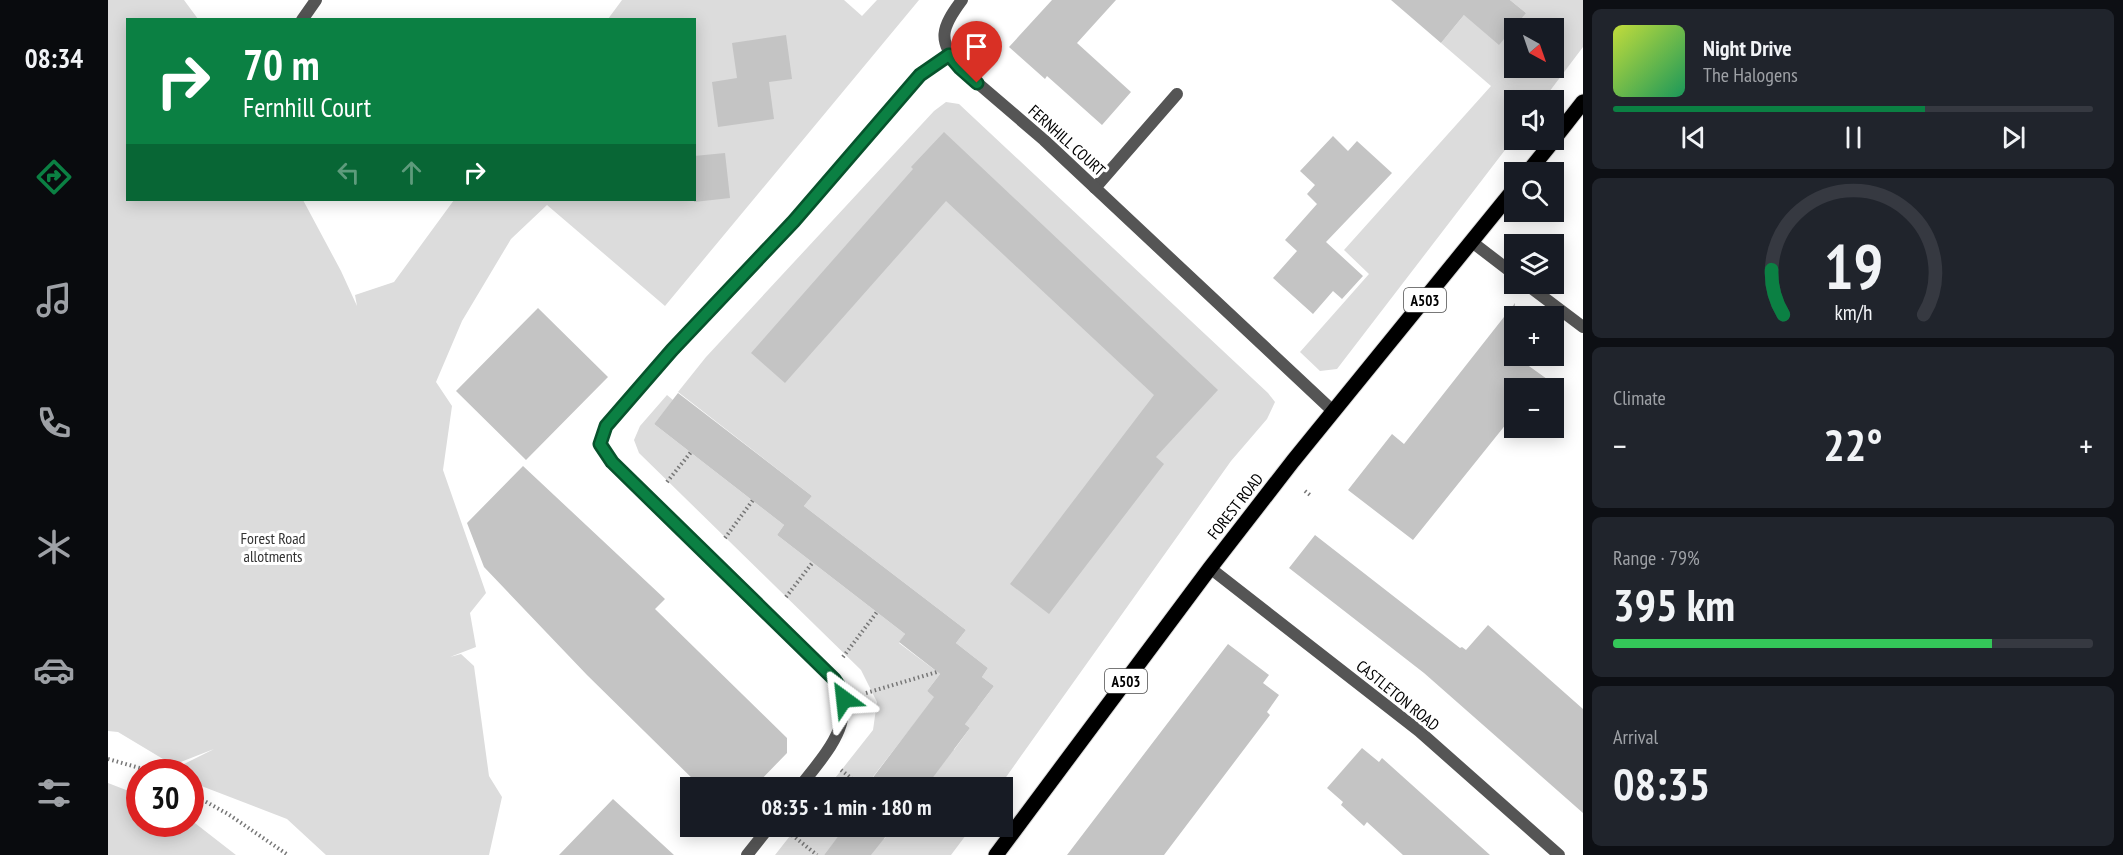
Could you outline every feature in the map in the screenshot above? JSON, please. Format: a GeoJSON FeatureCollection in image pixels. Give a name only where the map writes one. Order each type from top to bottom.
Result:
{"type":"FeatureCollection","features":[{"type":"Feature","properties":{"kind":"main road"},"geometry":{"type":"LineString","coordinates":[[1564,126],[1583,102]]}},
{"type":"Feature","properties":{"kind":"main road"},"geometry":{"type":"LineString","coordinates":[[1536,162],[1545,150]]}},
{"type":"Feature","properties":{"kind":"main road","name":"FOREST ROAD"},"geometry":{"type":"LineString","coordinates":[[996,855],[1210,568],[1504,202]]}},
{"type":"Feature","properties":{"kind":"street"},"geometry":{"type":"LineString","coordinates":[[303,18],[316,0]]}},
{"type":"Feature","properties":{"kind":"street"},"geometry":{"type":"LineString","coordinates":[[807,777],[834,742],[840,728],[844,699],[841,689],[830,675],[612,462],[600,444],[606,426],[672,350],[794,221],[920,75],[949,55],[943,37],[948,18],[962,0]]}},
{"type":"Feature","properties":{"kind":"street","name":"FERNHILL COURT"},"geometry":{"type":"LineString","coordinates":[[949,55],[960,68],[1044,140],[1334,412]]}},
{"type":"Feature","properties":{"kind":"street"},"geometry":{"type":"LineString","coordinates":[[1095,188],[1177,94]]}},
{"type":"Feature","properties":{"kind":"street"},"geometry":{"type":"LineString","coordinates":[[1472,242],[1504,267]]}},
{"type":"Feature","properties":{"kind":"street"},"geometry":{"type":"LineString","coordinates":[[1539,294],[1583,327]]}},
{"type":"Feature","properties":{"kind":"street","name":"CASTLETON ROAD"},"geometry":{"type":"LineString","coordinates":[[1210,568],[1419,731],[1559,855]]}},
{"type":"Feature","properties":{"kind":"street"},"geometry":{"type":"LineString","coordinates":[[747,855],[761,837]]}},
{"type":"Feature","properties":{"kind":"path"},"geometry":{"type":"LineString","coordinates":[[652,501],[691,452]]}},
{"type":"Feature","properties":{"kind":"path"},"geometry":{"type":"LineString","coordinates":[[1305,491],[1310,495]]}},
{"type":"Feature","properties":{"kind":"path"},"geometry":{"type":"LineString","coordinates":[[710,558],[753,500]]}},
{"type":"Feature","properties":{"kind":"path"},"geometry":{"type":"LineString","coordinates":[[771,617],[813,562]]}},
{"type":"Feature","properties":{"kind":"path"},"geometry":{"type":"LineString","coordinates":[[830,675],[877,612]]}},
{"type":"Feature","properties":{"kind":"path"},"geometry":{"type":"LineString","coordinates":[[844,699],[937,672]]}},
{"type":"Feature","properties":{"kind":"path"},"geometry":{"type":"LineString","coordinates":[[108,759],[126,764]]}},
{"type":"Feature","properties":{"kind":"path"},"geometry":{"type":"LineString","coordinates":[[204,801],[228,814],[288,855]]}},
{"type":"Feature","properties":{"kind":"path"},"geometry":{"type":"LineString","coordinates":[[793,837],[817,855]]}},
{"type":"Feature","properties":{"kind":"green space","name":"Forest Road allotments"},"geometry":{"type":"Polygon","coordinates":[[[108,0],[184,0],[197,18],[126,18],[126,201],[304,201],[357,306],[355,295],[394,282],[453,201],[696,201],[696,18],[609,18],[622,0],[844,0],[862,16],[877,0],[919,0],[665,306],[547,205],[511,239],[462,321],[436,382],[452,406],[443,470],[486,593],[470,613],[476,647],[450,657],[461,654],[474,666],[489,776],[502,797],[489,855],[326,855],[287,819],[204,787],[204,759],[194,759],[214,749],[188,759],[163,759],[118,732],[108,731],[108,0]]]}},
{"type":"Feature","properties":{"kind":"green space"},"geometry":{"type":"Polygon","coordinates":[[[1510,0],[1583,0],[1583,47],[1564,72],[1564,18],[1504,18],[1504,78],[1560,78],[1551,90],[1504,90],[1505,150],[1337,369],[1320,371],[1300,352],[1369,274],[1344,250],[1491,86],[1441,43],[1464,15],[1526,13],[1510,0]]]}},
{"type":"Feature","properties":{"kind":"green space"},"geometry":{"type":"Polygon","coordinates":[[[946,102],[959,104],[1275,402],[1267,419],[1231,461],[1006,777],[920,777],[941,740],[954,750],[970,728],[958,718],[978,707],[994,686],[982,677],[988,668],[956,643],[966,630],[804,506],[812,496],[678,392],[706,357],[934,111],[946,102]]]}},
{"type":"Feature","properties":{"kind":"green space"},"geometry":{"type":"Polygon","coordinates":[[[667,395],[673,400],[654,424],[784,525],[777,535],[905,634],[899,643],[940,674],[927,691],[935,697],[873,777],[836,777],[873,730],[877,702],[861,670],[639,453],[634,440],[640,426],[667,395]]]}},
{"type":"Feature","properties":{"kind":"green space"},"geometry":{"type":"Polygon","coordinates":[[[108,783],[126,790],[126,837],[204,837],[204,830],[236,855],[108,855],[108,783]]]}},
{"type":"Feature","properties":{"kind":"green space"},"geometry":{"type":"Polygon","coordinates":[[[789,837],[838,837],[824,855],[775,855],[789,837]]]}},
{"type":"Feature","properties":{"kind":"green space"},"geometry":{"type":"Polygon","coordinates":[[[870,837],[884,839],[886,837],[964,837],[951,855],[869,855],[870,837]]]}},
{"type":"Feature","properties":{"kind":"building"},"geometry":{"type":"Polygon","coordinates":[[[1052,0],[1116,0],[1077,43],[1131,92],[1102,125],[1047,76],[1045,79],[1009,47],[1052,0]]]}},
{"type":"Feature","properties":{"kind":"building"},"geometry":{"type":"Polygon","coordinates":[[[1391,0],[1510,0],[1526,13],[1522,18],[1504,18],[1504,39],[1499,45],[1464,15],[1441,43],[1391,0]]]}},
{"type":"Feature","properties":{"kind":"building"},"geometry":{"type":"Polygon","coordinates":[[[786,35],[792,79],[769,82],[774,119],[718,127],[712,82],[737,78],[732,43],[786,35]]]}},
{"type":"Feature","properties":{"kind":"building"},"geometry":{"type":"Polygon","coordinates":[[[944,132],[1218,390],[1156,457],[1164,464],[1049,614],[1010,584],[1154,395],[946,201],[785,383],[751,353],[913,169],[911,167],[944,132]]]}},
{"type":"Feature","properties":{"kind":"building"},"geometry":{"type":"Polygon","coordinates":[[[1333,136],[1348,151],[1357,141],[1392,173],[1326,242],[1363,276],[1342,299],[1333,291],[1313,314],[1273,278],[1297,251],[1285,240],[1317,204],[1307,194],[1315,185],[1300,171],[1333,136]]]}},
{"type":"Feature","properties":{"kind":"building"},"geometry":{"type":"Polygon","coordinates":[[[725,153],[730,198],[694,202],[696,201],[696,156],[725,153]]]}},
{"type":"Feature","properties":{"kind":"building"},"geometry":{"type":"Polygon","coordinates":[[[538,308],[608,377],[526,460],[456,391],[538,308]]]}},
{"type":"Feature","properties":{"kind":"building"},"geometry":{"type":"Polygon","coordinates":[[[1504,317],[1504,366],[1529,366],[1546,378],[1504,378],[1504,427],[1413,540],[1348,490],[1392,434],[1404,444],[1504,317]]]}},
{"type":"Feature","properties":{"kind":"building"},"geometry":{"type":"Polygon","coordinates":[[[678,393],[812,496],[804,506],[966,630],[956,643],[988,668],[982,677],[994,686],[965,724],[970,728],[933,777],[873,777],[934,697],[927,691],[940,674],[899,642],[905,634],[777,535],[784,525],[654,424],[678,393]]]}},
{"type":"Feature","properties":{"kind":"building"},"geometry":{"type":"Polygon","coordinates":[[[523,466],[665,599],[655,609],[787,738],[787,753],[764,777],[691,777],[587,675],[484,567],[467,523],[523,466]]]}},
{"type":"Feature","properties":{"kind":"building"},"geometry":{"type":"Polygon","coordinates":[[[1315,535],[1460,648],[1466,650],[1488,625],[1583,709],[1583,813],[1424,673],[1289,568],[1315,535]]]}},
{"type":"Feature","properties":{"kind":"building"},"geometry":{"type":"Polygon","coordinates":[[[1228,644],[1269,675],[1263,683],[1279,695],[1267,712],[1270,715],[1164,855],[1067,855],[1228,644]]]}},
{"type":"Feature","properties":{"kind":"building"},"geometry":{"type":"Polygon","coordinates":[[[1362,748],[1379,762],[1382,758],[1490,855],[1403,855],[1367,822],[1364,826],[1341,805],[1343,802],[1327,788],[1362,748]]]}},
{"type":"Feature","properties":{"kind":"building"},"geometry":{"type":"Polygon","coordinates":[[[613,799],[674,855],[559,855],[613,799]]]}},
{"type":"Feature","properties":{"kind":"building"},"geometry":{"type":"Polygon","coordinates":[[[838,837],[885,837],[871,855],[824,855],[838,837]]]}},
{"type":"Feature","properties":{"kind":"route"},"geometry":{"type":"LineString","coordinates":[[844,699],[834,679],[612,462],[600,444],[606,426],[672,350],[794,221],[920,75],[949,55],[977,83]]}}]}
